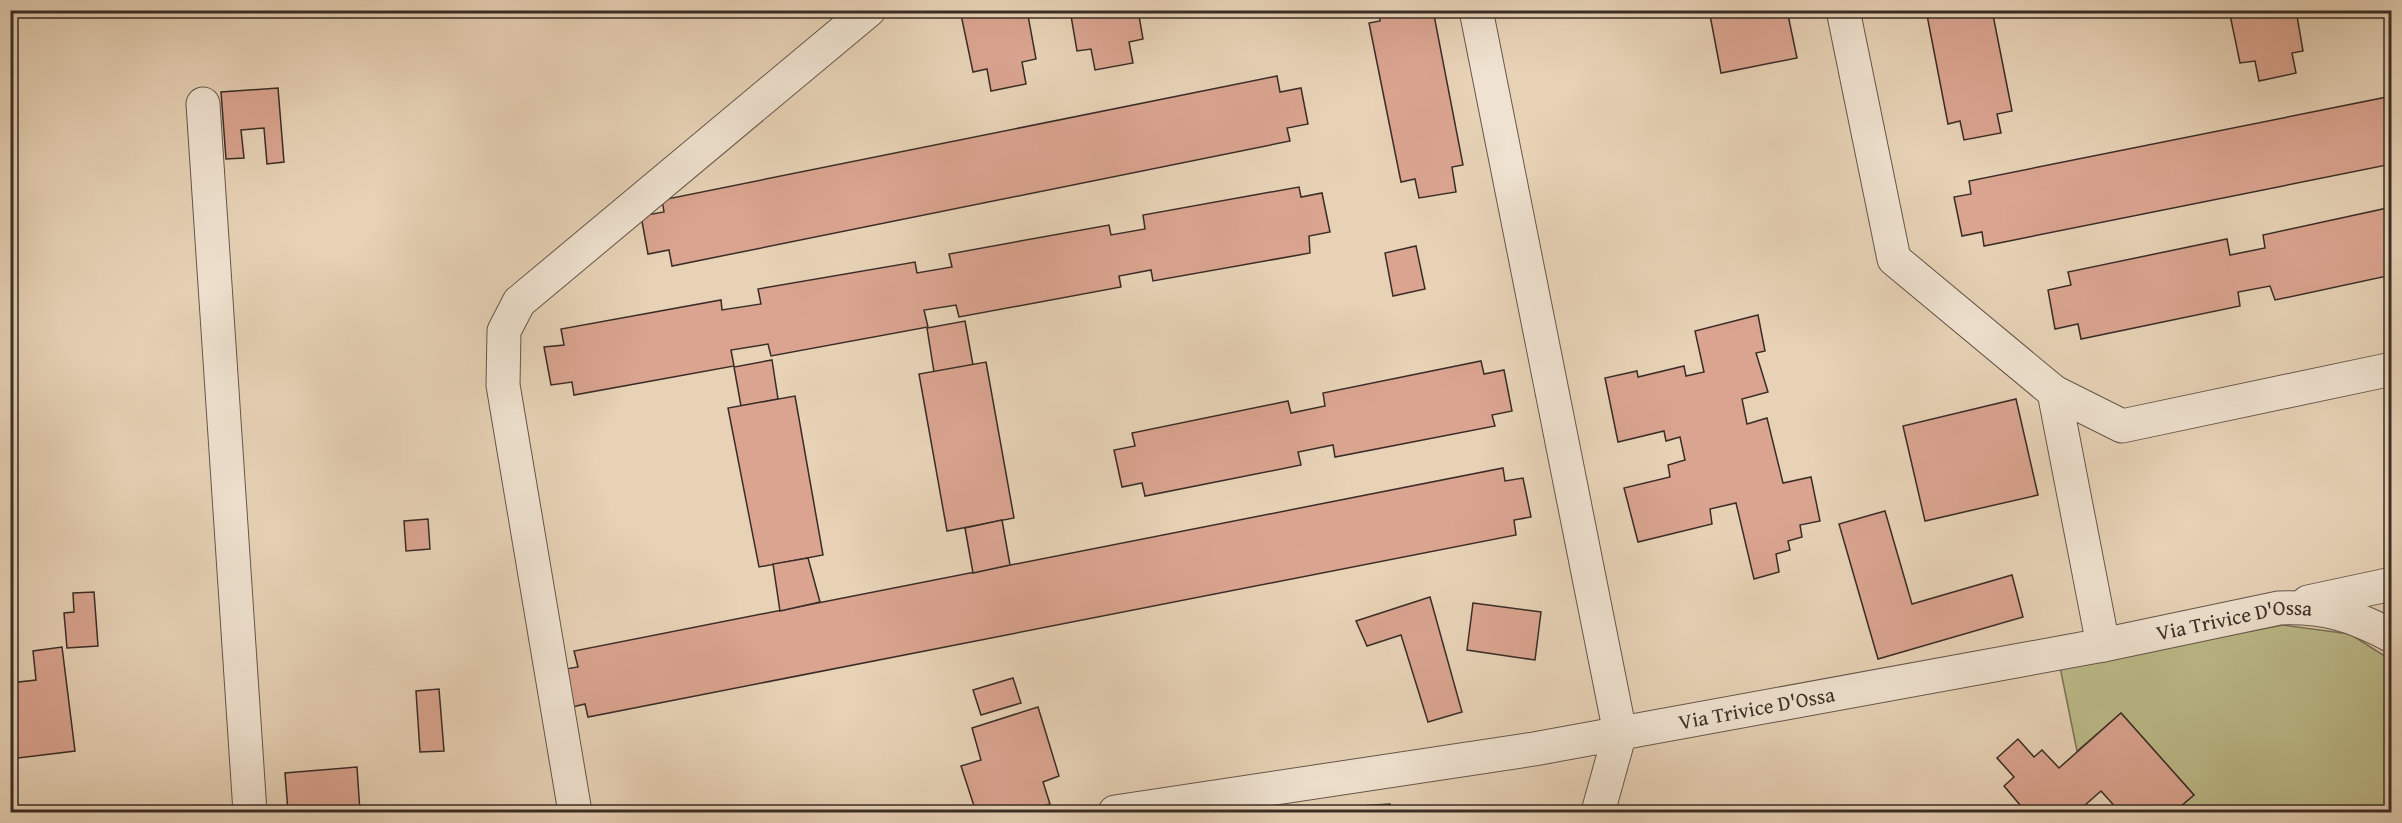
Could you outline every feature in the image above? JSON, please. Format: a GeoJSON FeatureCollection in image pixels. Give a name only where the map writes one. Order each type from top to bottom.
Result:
{"type":"FeatureCollection","features":[{"type":"Feature","properties":{"kind":"street"},"geometry":{"type":"LineString","coordinates":[[575,813],[503,385],[504,331],[519,302],[869,10]]}},
{"type":"Feature","properties":{"kind":"street"},"geometry":{"type":"LineString","coordinates":[[1476,10],[1620,733],[1598,813]]}},
{"type":"Feature","properties":{"kind":"street"},"geometry":{"type":"LineString","coordinates":[[1842,10],[1894,259],[2054,392],[2121,426],[2391,369]]}},
{"type":"Feature","properties":{"kind":"street"},"geometry":{"type":"LineString","coordinates":[[203,104],[250,813]]}},
{"type":"Feature","properties":{"kind":"street"},"geometry":{"type":"LineString","coordinates":[[2054,392],[2103,645]]}},
{"type":"Feature","properties":{"kind":"street"},"geometry":{"type":"LineString","coordinates":[[2279,608],[2391,584]]}},
{"type":"Feature","properties":{"kind":"street","name":"Via Trivice D'Ossa"},"geometry":{"type":"LineString","coordinates":[[1115,813],[1534,749],[2103,645],[2279,608],[2308,607],[2338,612],[2367,622],[2391,636]]}},
{"type":"Feature","properties":{"kind":"shaded area"},"geometry":{"type":"Polygon","coordinates":[[[2283,625],[2350,634],[2391,660],[2391,812],[2174,812],[2194,795],[2121,713],[2077,751],[2060,667],[2283,625]]]}},
{"type":"Feature","properties":{"kind":"building"},"geometry":{"type":"Polygon","coordinates":[[[960,10],[1027,10],[1036,59],[1022,62],[1026,84],[991,91],[987,69],[973,72],[960,10]]]}},
{"type":"Feature","properties":{"kind":"building"},"geometry":{"type":"Polygon","coordinates":[[[1070,10],[1138,10],[1143,39],[1129,42],[1133,63],[1095,70],[1091,49],[1077,51],[1070,10]]]}},
{"type":"Feature","properties":{"kind":"building"},"geometry":{"type":"Polygon","coordinates":[[[1379,10],[1433,10],[1463,165],[1452,167],[1456,192],[1419,198],[1415,179],[1401,182],[1369,23],[1380,21],[1379,10]]]}},
{"type":"Feature","properties":{"kind":"building"},"geometry":{"type":"Polygon","coordinates":[[[1709,10],[1787,10],[1797,58],[1721,73],[1709,10]]]}},
{"type":"Feature","properties":{"kind":"building"},"geometry":{"type":"Polygon","coordinates":[[[1926,10],[1992,10],[2012,111],[1997,114],[2001,133],[1964,140],[1960,121],[1948,124],[1926,10]]]}},
{"type":"Feature","properties":{"kind":"building"},"geometry":{"type":"Polygon","coordinates":[[[2229,10],[2296,10],[2303,51],[2292,53],[2296,73],[2259,81],[2255,61],[2240,63],[2229,10]]]}},
{"type":"Feature","properties":{"kind":"building"},"geometry":{"type":"Polygon","coordinates":[[[1277,76],[1280,92],[1301,88],[1308,124],[1287,128],[1290,141],[672,266],[669,250],[648,254],[641,216],[664,212],[662,200],[1277,76]]]}},
{"type":"Feature","properties":{"kind":"building"},"geometry":{"type":"Polygon","coordinates":[[[278,88],[284,162],[267,164],[264,128],[241,130],[244,158],[226,159],[221,92],[278,88]]]}},
{"type":"Feature","properties":{"kind":"building"},"geometry":{"type":"Polygon","coordinates":[[[2392,96],[2392,164],[1984,246],[1982,232],[1962,236],[1954,197],[1971,194],[1969,181],[2392,96]]]}},
{"type":"Feature","properties":{"kind":"building"},"geometry":{"type":"Polygon","coordinates":[[[1299,187],[1301,197],[1322,193],[1330,232],[1309,236],[1310,253],[1153,281],[1151,270],[1119,276],[1121,287],[959,317],[956,305],[924,310],[928,327],[771,356],[768,344],[731,350],[734,366],[574,395],[572,382],[551,385],[544,347],[564,345],[561,329],[721,300],[722,310],[761,304],[758,289],[915,262],[917,273],[952,267],[949,254],[1109,225],[1111,235],[1145,229],[1143,215],[1299,187]]]}},
{"type":"Feature","properties":{"kind":"building"},"geometry":{"type":"Polygon","coordinates":[[[2392,207],[2392,275],[2275,300],[2270,286],[2238,292],[2240,306],[2081,339],[2078,324],[2055,329],[2048,290],[2071,285],[2068,272],[2227,239],[2230,255],[2265,248],[2263,235],[2392,207]]]}},
{"type":"Feature","properties":{"kind":"building"},"geometry":{"type":"Polygon","coordinates":[[[1416,246],[1425,289],[1393,296],[1385,253],[1416,246]]]}},
{"type":"Feature","properties":{"kind":"building"},"geometry":{"type":"Polygon","coordinates":[[[1758,315],[1765,351],[1756,353],[1768,392],[1742,399],[1747,424],[1767,418],[1783,483],[1811,477],[1820,521],[1800,525],[1802,537],[1788,541],[1790,550],[1776,554],[1779,572],[1754,579],[1736,503],[1710,509],[1712,524],[1638,542],[1624,488],[1670,477],[1668,465],[1685,460],[1680,437],[1666,441],[1664,431],[1618,442],[1605,378],[1637,371],[1638,377],[1684,366],[1686,376],[1704,372],[1695,331],[1758,315]]]}},
{"type":"Feature","properties":{"kind":"building"},"geometry":{"type":"Polygon","coordinates":[[[965,321],[973,365],[934,372],[927,328],[965,321]]]}},
{"type":"Feature","properties":{"kind":"building"},"geometry":{"type":"Polygon","coordinates":[[[772,360],[778,399],[741,406],[734,367],[772,360]]]}},
{"type":"Feature","properties":{"kind":"building"},"geometry":{"type":"Polygon","coordinates":[[[1481,361],[1484,374],[1504,370],[1512,411],[1492,415],[1495,426],[1335,457],[1333,445],[1298,452],[1301,465],[1145,496],[1142,483],[1122,487],[1114,450],[1135,446],[1132,433],[1288,401],[1291,413],[1325,406],[1323,393],[1481,361]]]}},
{"type":"Feature","properties":{"kind":"building"},"geometry":{"type":"Polygon","coordinates":[[[986,362],[1014,518],[947,531],[919,374],[986,362]]]}},
{"type":"Feature","properties":{"kind":"building"},"geometry":{"type":"Polygon","coordinates":[[[795,396],[823,555],[759,567],[728,408],[795,396]]]}},
{"type":"Feature","properties":{"kind":"building"},"geometry":{"type":"Polygon","coordinates":[[[2016,399],[2038,495],[1925,521],[1903,426],[2016,399]]]}},
{"type":"Feature","properties":{"kind":"building"},"geometry":{"type":"Polygon","coordinates":[[[1503,468],[1505,481],[1523,478],[1531,517],[1514,520],[1516,535],[588,717],[585,704],[568,708],[560,670],[578,667],[574,651],[1503,468]]]}},
{"type":"Feature","properties":{"kind":"building"},"geometry":{"type":"Polygon","coordinates":[[[1885,511],[1912,604],[2012,575],[2023,617],[1878,659],[1839,524],[1885,511]]]}},
{"type":"Feature","properties":{"kind":"building"},"geometry":{"type":"Polygon","coordinates":[[[428,519],[430,549],[406,551],[404,521],[428,519]]]}},
{"type":"Feature","properties":{"kind":"building"},"geometry":{"type":"Polygon","coordinates":[[[1002,520],[1010,565],[973,573],[965,528],[1002,520]]]}},
{"type":"Feature","properties":{"kind":"building"},"geometry":{"type":"Polygon","coordinates":[[[808,558],[820,602],[780,611],[773,564],[808,558]]]}},
{"type":"Feature","properties":{"kind":"building"},"geometry":{"type":"Polygon","coordinates":[[[94,592],[98,646],[67,648],[64,613],[74,612],[73,593],[94,592]]]}},
{"type":"Feature","properties":{"kind":"building"},"geometry":{"type":"Polygon","coordinates":[[[1430,597],[1462,712],[1428,722],[1401,635],[1367,646],[1356,621],[1430,597]]]}},
{"type":"Feature","properties":{"kind":"building"},"geometry":{"type":"Polygon","coordinates":[[[1473,603],[1541,612],[1535,660],[1467,650],[1473,603]]]}},
{"type":"Feature","properties":{"kind":"building"},"geometry":{"type":"Polygon","coordinates":[[[62,647],[75,751],[10,759],[10,683],[36,680],[33,651],[62,647]]]}},
{"type":"Feature","properties":{"kind":"building"},"geometry":{"type":"Polygon","coordinates":[[[1013,678],[1021,703],[981,715],[973,690],[1013,678]]]}},
{"type":"Feature","properties":{"kind":"building"},"geometry":{"type":"Polygon","coordinates":[[[439,689],[444,751],[420,752],[416,691],[439,689]]]}},
{"type":"Feature","properties":{"kind":"building"},"geometry":{"type":"Polygon","coordinates":[[[1038,707],[1059,776],[1043,782],[1050,804],[1022,812],[976,812],[961,766],[981,760],[972,728],[1038,707]]]}},
{"type":"Feature","properties":{"kind":"building"},"geometry":{"type":"Polygon","coordinates":[[[2121,713],[2194,795],[2174,812],[2120,812],[2101,791],[2077,812],[2026,812],[2004,786],[2014,777],[1997,758],[2018,739],[2034,757],[2042,750],[2059,768],[2121,713]]]}},
{"type":"Feature","properties":{"kind":"building"},"geometry":{"type":"Polygon","coordinates":[[[357,767],[360,812],[288,812],[285,773],[357,767]]]}},
{"type":"Feature","properties":{"kind":"building"},"geometry":{"type":"Polygon","coordinates":[[[1390,804],[1391,812],[1268,812],[1390,804]]]}}]}
